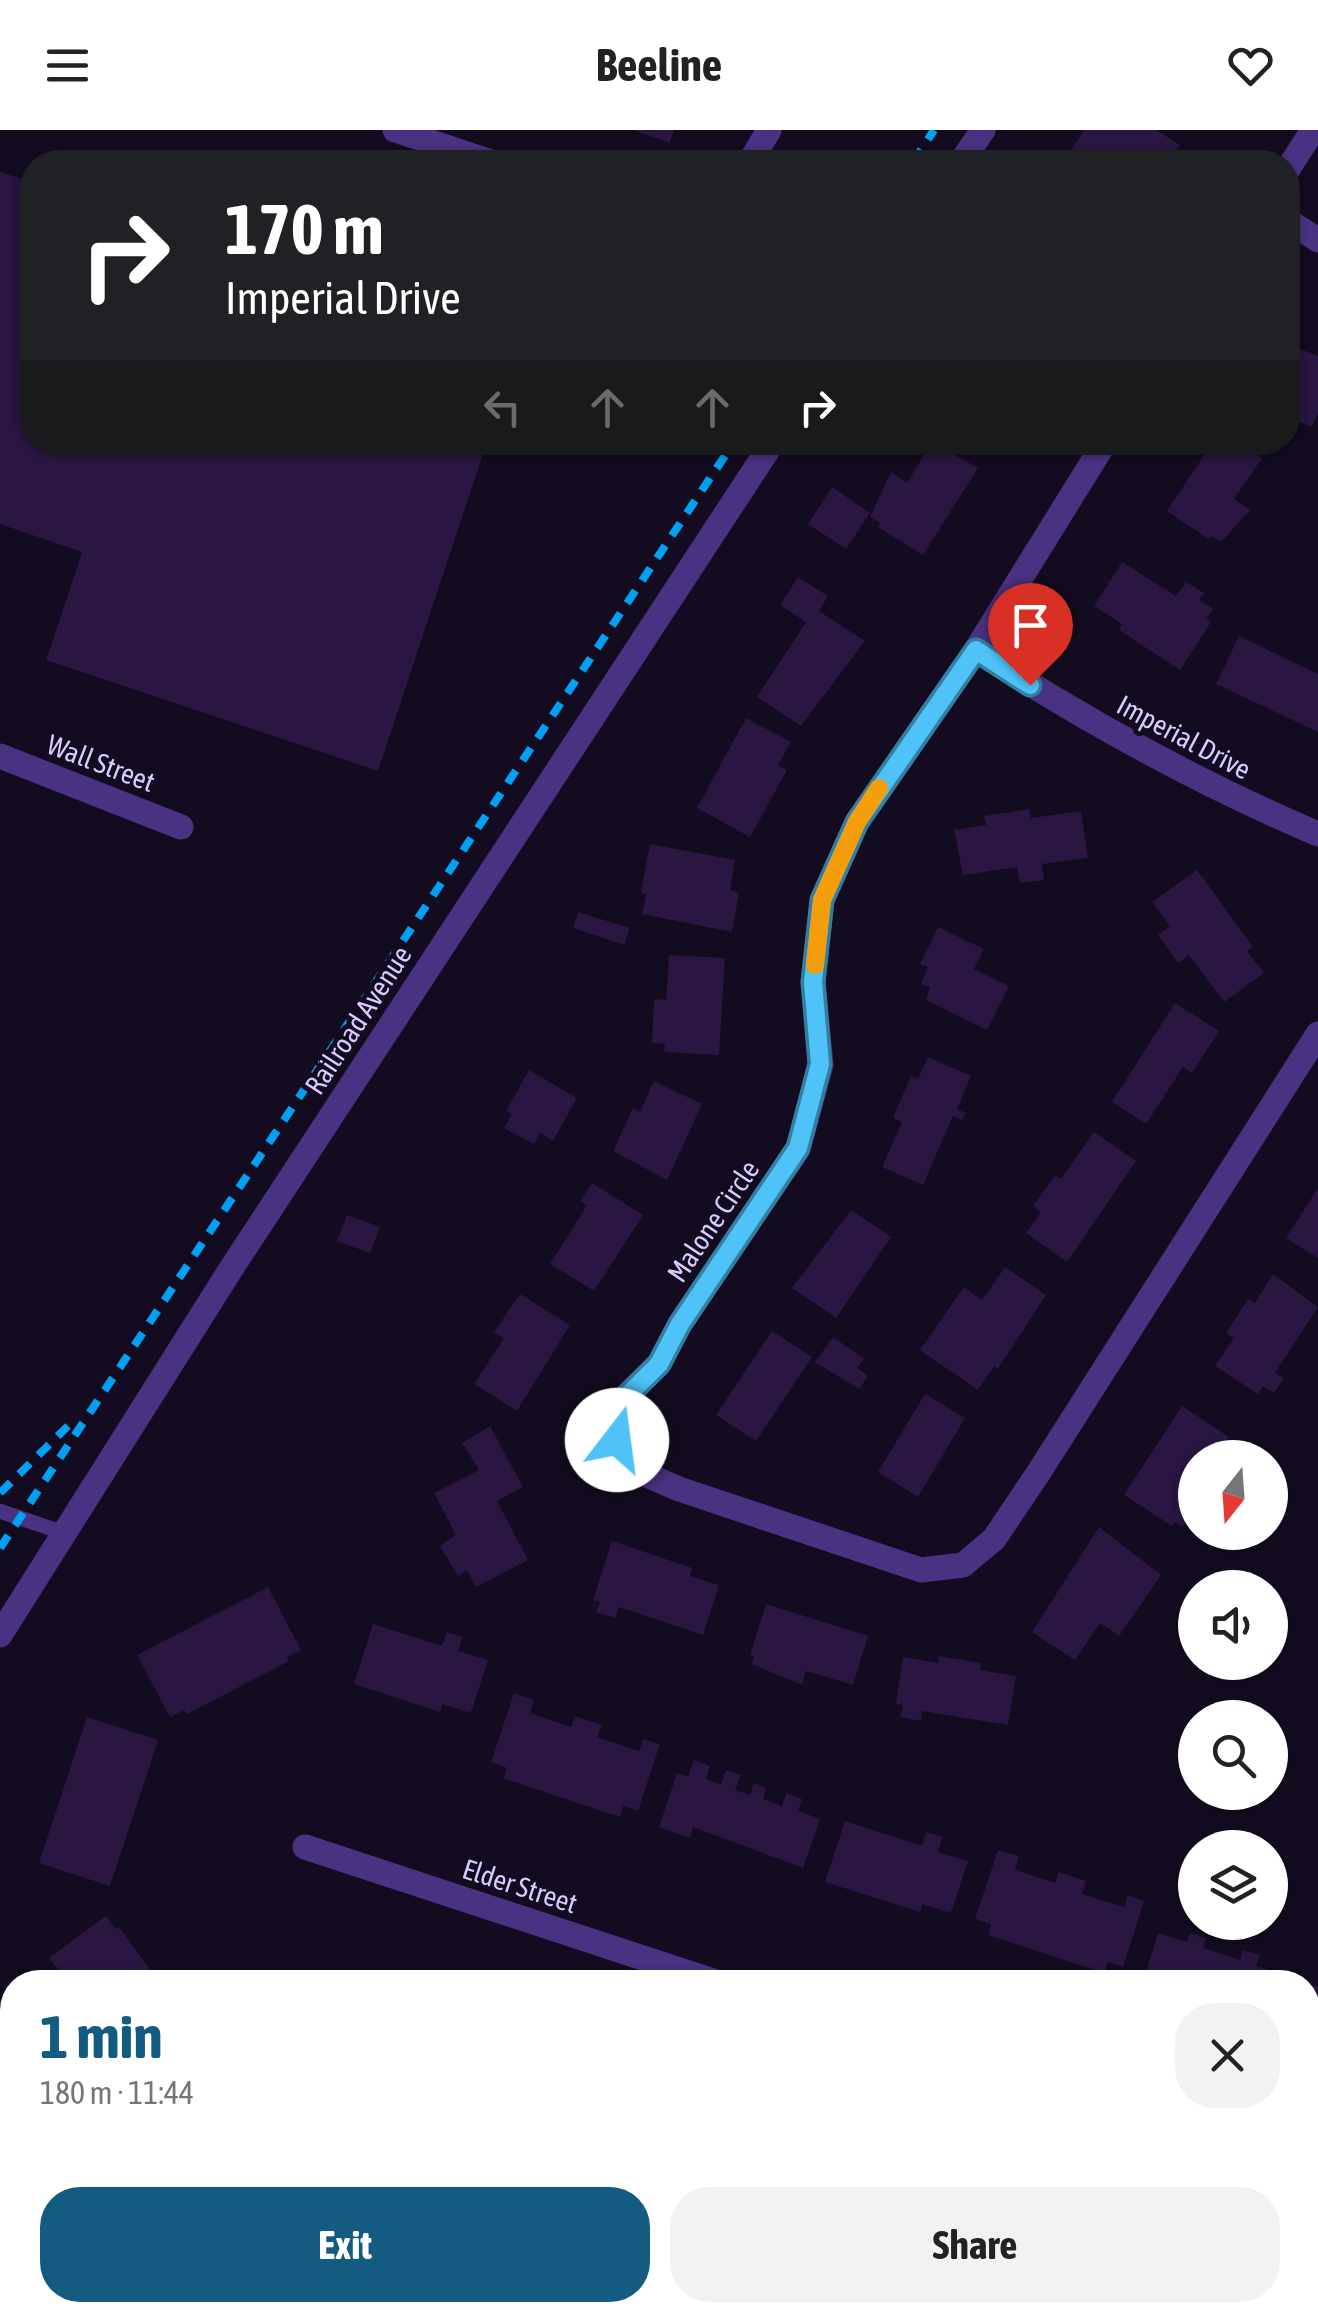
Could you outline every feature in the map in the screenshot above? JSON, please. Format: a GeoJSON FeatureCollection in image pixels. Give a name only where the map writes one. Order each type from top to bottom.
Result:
{"type":"FeatureCollection","features":[{"type":"Feature","properties":{"kind":"street"},"geometry":{"type":"LineString","coordinates":[[395,130],[455,150]]}},
{"type":"Feature","properties":{"kind":"street","name":"Railroad Avenue"},"geometry":{"type":"LineString","coordinates":[[0,1635],[230,1272],[764,455]]}},
{"type":"Feature","properties":{"kind":"street","name":"Malone Circle"},"geometry":{"type":"LineString","coordinates":[[1097,455],[976,650],[857,822],[822,900],[813,982],[820,1064],[798,1148],[680,1324],[659,1364],[626,1397],[617,1440],[642,1473],[921,1570],[963,1565],[994,1539],[1040,1472],[1318,1034]]}},
{"type":"Feature","properties":{"kind":"street","name":"Imperial Drive"},"geometry":{"type":"LineString","coordinates":[[976,650],[1057,703],[1214,790],[1318,834]]}},
{"type":"Feature","properties":{"kind":"street","name":"Wall Street"},"geometry":{"type":"LineString","coordinates":[[0,756],[181,827]]}},
{"type":"Feature","properties":{"kind":"street","name":"Elder Street"},"geometry":{"type":"LineString","coordinates":[[305,1847],[679,1970]]}},
{"type":"Feature","properties":{"kind":"lane"},"geometry":{"type":"LineString","coordinates":[[0,1511],[64,1532]]}},
{"type":"Feature","properties":{"kind":"building"},"geometry":{"type":"Polygon","coordinates":[[[634,130],[674,130],[670,143],[634,130]]]}},
{"type":"Feature","properties":{"kind":"building"},"geometry":{"type":"Polygon","coordinates":[[[1084,130],[1156,130],[1180,145],[1176,150],[1072,150],[1084,130]]]}},
{"type":"Feature","properties":{"kind":"building"},"geometry":{"type":"Polygon","coordinates":[[[0,172],[20,178],[20,455],[483,455],[378,771],[46,660],[82,552],[0,524],[0,172]]]}},
{"type":"Feature","properties":{"kind":"building"},"geometry":{"type":"Polygon","coordinates":[[[1300,349],[1318,356],[1318,414],[1312,427],[1300,422],[1300,349]]]}},
{"type":"Feature","properties":{"kind":"building"},"geometry":{"type":"Polygon","coordinates":[[[924,455],[955,455],[978,468],[923,555],[878,527],[880,523],[870,517],[891,472],[907,483],[924,455]]]}},
{"type":"Feature","properties":{"kind":"building"},"geometry":{"type":"Polygon","coordinates":[[[1204,455],[1262,458],[1234,499],[1250,510],[1221,542],[1212,536],[1209,539],[1167,511],[1204,455]]]}},
{"type":"Feature","properties":{"kind":"building"},"geometry":{"type":"Polygon","coordinates":[[[832,487],[870,513],[846,549],[808,524],[832,487]]]}},
{"type":"Feature","properties":{"kind":"building"},"geometry":{"type":"Polygon","coordinates":[[[1122,562],[1176,596],[1186,582],[1204,593],[1199,600],[1213,609],[1206,619],[1211,622],[1180,670],[1119,630],[1122,624],[1094,606],[1122,562]]]}},
{"type":"Feature","properties":{"kind":"building"},"geometry":{"type":"Polygon","coordinates":[[[798,577],[828,596],[819,611],[865,641],[801,726],[757,697],[806,622],[780,605],[798,577]]]}},
{"type":"Feature","properties":{"kind":"building"},"geometry":{"type":"Polygon","coordinates":[[[1239,636],[1318,674],[1318,732],[1216,684],[1239,636]]]}},
{"type":"Feature","properties":{"kind":"building"},"geometry":{"type":"Polygon","coordinates":[[[746,718],[791,742],[778,765],[787,770],[750,837],[697,808],[746,718]]]}},
{"type":"Feature","properties":{"kind":"building"},"geometry":{"type":"Polygon","coordinates":[[[1029,809],[1031,818],[1081,811],[1088,858],[1042,864],[1044,880],[1020,883],[1017,867],[963,875],[954,830],[986,825],[984,816],[1029,809]]]}},
{"type":"Feature","properties":{"kind":"building"},"geometry":{"type":"Polygon","coordinates":[[[650,844],[735,860],[730,890],[739,893],[732,932],[642,914],[646,894],[641,893],[650,844]]]}},
{"type":"Feature","properties":{"kind":"building"},"geometry":{"type":"Polygon","coordinates":[[[1197,870],[1253,947],[1247,951],[1264,973],[1224,1002],[1189,955],[1178,963],[1158,935],[1170,926],[1152,902],[1197,870]]]}},
{"type":"Feature","properties":{"kind":"building"},"geometry":{"type":"Polygon","coordinates":[[[578,912],[630,928],[624,945],[573,928],[578,912]]]}},
{"type":"Feature","properties":{"kind":"building"},"geometry":{"type":"Polygon","coordinates":[[[938,927],[984,949],[974,969],[1009,986],[987,1030],[926,1000],[930,987],[921,984],[928,967],[920,964],[938,927]]]}},
{"type":"Feature","properties":{"kind":"building"},"geometry":{"type":"Polygon","coordinates":[[[669,955],[725,958],[719,1055],[664,1052],[665,1044],[652,1043],[654,999],[666,1000],[669,955]]]}},
{"type":"Feature","properties":{"kind":"building"},"geometry":{"type":"Polygon","coordinates":[[[1175,1003],[1219,1031],[1192,1073],[1183,1067],[1146,1124],[1112,1102],[1175,1003]]]}},
{"type":"Feature","properties":{"kind":"building"},"geometry":{"type":"Polygon","coordinates":[[[928,1057],[971,1076],[957,1109],[966,1113],[962,1120],[953,1116],[923,1185],[882,1167],[902,1122],[893,1118],[911,1076],[918,1079],[928,1057]]]}},
{"type":"Feature","properties":{"kind":"building"},"geometry":{"type":"Polygon","coordinates":[[[529,1070],[577,1098],[553,1141],[540,1133],[534,1144],[504,1128],[512,1114],[506,1111],[529,1070]]]}},
{"type":"Feature","properties":{"kind":"building"},"geometry":{"type":"Polygon","coordinates":[[[654,1081],[702,1104],[667,1180],[613,1151],[633,1108],[640,1112],[654,1081]]]}},
{"type":"Feature","properties":{"kind":"building"},"geometry":{"type":"Polygon","coordinates":[[[1094,1132],[1136,1161],[1067,1262],[1026,1233],[1041,1212],[1033,1206],[1055,1175],[1061,1179],[1094,1132]]]}},
{"type":"Feature","properties":{"kind":"building"},"geometry":{"type":"Polygon","coordinates":[[[592,1183],[643,1215],[594,1291],[550,1264],[587,1205],[580,1201],[592,1183]]]}},
{"type":"Feature","properties":{"kind":"building"},"geometry":{"type":"Polygon","coordinates":[[[1318,1188],[1318,1258],[1286,1238],[1318,1188]]]}},
{"type":"Feature","properties":{"kind":"building"},"geometry":{"type":"Polygon","coordinates":[[[851,1210],[891,1237],[836,1318],[792,1288],[851,1210]]]}},
{"type":"Feature","properties":{"kind":"building"},"geometry":{"type":"Polygon","coordinates":[[[347,1215],[380,1227],[370,1253],[337,1241],[347,1215]]]}},
{"type":"Feature","properties":{"kind":"building"},"geometry":{"type":"Polygon","coordinates":[[[1005,1267],[1046,1295],[998,1369],[994,1366],[978,1390],[920,1350],[964,1287],[982,1300],[1005,1267]]]}},
{"type":"Feature","properties":{"kind":"building"},"geometry":{"type":"Polygon","coordinates":[[[1273,1274],[1318,1307],[1275,1373],[1284,1378],[1274,1393],[1263,1386],[1258,1394],[1215,1366],[1234,1338],[1226,1333],[1248,1299],[1255,1303],[1273,1274]]]}},
{"type":"Feature","properties":{"kind":"building"},"geometry":{"type":"Polygon","coordinates":[[[520,1294],[570,1325],[517,1411],[474,1384],[504,1338],[494,1332],[520,1294]]]}},
{"type":"Feature","properties":{"kind":"building"},"geometry":{"type":"Polygon","coordinates":[[[772,1331],[812,1357],[756,1441],[716,1415],[772,1331]]]}},
{"type":"Feature","properties":{"kind":"building"},"geometry":{"type":"Polygon","coordinates":[[[833,1337],[864,1359],[857,1368],[868,1376],[859,1389],[815,1362],[833,1337]]]}},
{"type":"Feature","properties":{"kind":"building"},"geometry":{"type":"Polygon","coordinates":[[[925,1394],[965,1418],[918,1497],[878,1472],[925,1394]]]}},
{"type":"Feature","properties":{"kind":"building"},"geometry":{"type":"Polygon","coordinates":[[[1182,1406],[1229,1437],[1178,1440],[1178,1524],[1174,1522],[1172,1526],[1124,1495],[1182,1406]]]}},
{"type":"Feature","properties":{"kind":"building"},"geometry":{"type":"Polygon","coordinates":[[[490,1426],[523,1487],[497,1501],[528,1560],[476,1587],[467,1570],[458,1576],[440,1546],[456,1535],[434,1493],[479,1470],[462,1443],[490,1426]]]}},
{"type":"Feature","properties":{"kind":"building"},"geometry":{"type":"Polygon","coordinates":[[[1099,1527],[1161,1575],[1119,1636],[1100,1623],[1075,1660],[1032,1632],[1099,1527]]]}},
{"type":"Feature","properties":{"kind":"building"},"geometry":{"type":"Polygon","coordinates":[[[612,1541],[692,1568],[690,1576],[719,1585],[703,1635],[619,1607],[615,1618],[596,1612],[600,1602],[593,1600],[612,1541]]]}},
{"type":"Feature","properties":{"kind":"building"},"geometry":{"type":"Polygon","coordinates":[[[268,1587],[301,1650],[287,1657],[289,1661],[187,1714],[184,1710],[170,1717],[137,1655],[268,1587]]]}},
{"type":"Feature","properties":{"kind":"building"},"geometry":{"type":"Polygon","coordinates":[[[766,1604],[868,1636],[853,1685],[806,1671],[802,1685],[752,1664],[754,1656],[750,1655],[766,1604]]]}},
{"type":"Feature","properties":{"kind":"building"},"geometry":{"type":"Polygon","coordinates":[[[373,1624],[442,1646],[447,1632],[463,1637],[458,1651],[488,1660],[471,1713],[442,1704],[440,1712],[354,1684],[373,1624]]]}},
{"type":"Feature","properties":{"kind":"building"},"geometry":{"type":"Polygon","coordinates":[[[939,1656],[981,1663],[980,1670],[1016,1676],[1008,1725],[922,1711],[921,1721],[900,1717],[903,1705],[896,1704],[903,1657],[938,1663],[939,1656]]]}},
{"type":"Feature","properties":{"kind":"building"},"geometry":{"type":"Polygon","coordinates":[[[514,1693],[534,1700],[530,1713],[571,1727],[575,1716],[602,1725],[597,1737],[639,1751],[643,1739],[660,1744],[638,1811],[623,1806],[620,1817],[503,1778],[507,1768],[491,1762],[514,1693]]]}},
{"type":"Feature","properties":{"kind":"building"},"geometry":{"type":"Polygon","coordinates":[[[87,1717],[158,1740],[110,1886],[39,1863],[87,1717]]]}},
{"type":"Feature","properties":{"kind":"building"},"geometry":{"type":"Polygon","coordinates":[[[694,1760],[710,1766],[706,1779],[721,1785],[726,1770],[741,1775],[735,1790],[750,1795],[754,1783],[766,1788],[763,1799],[782,1806],[786,1793],[802,1799],[798,1811],[820,1819],[803,1868],[693,1827],[690,1838],[659,1827],[677,1773],[688,1777],[694,1760]]]}},
{"type":"Feature","properties":{"kind":"building"},"geometry":{"type":"Polygon","coordinates":[[[845,1821],[922,1846],[926,1832],[943,1837],[938,1852],[968,1861],[951,1913],[922,1904],[920,1912],[825,1882],[845,1821]]]}},
{"type":"Feature","properties":{"kind":"building"},"geometry":{"type":"Polygon","coordinates":[[[998,1850],[1019,1856],[1015,1870],[1055,1883],[1059,1872],[1086,1881],[1082,1894],[1124,1907],[1128,1895],[1144,1901],[1123,1967],[1108,1962],[1105,1970],[988,1935],[991,1924],[975,1919],[998,1850]]]}},
{"type":"Feature","properties":{"kind":"building"},"geometry":{"type":"Polygon","coordinates":[[[106,1916],[115,1929],[119,1927],[150,1970],[58,1970],[49,1958],[106,1916]]]}},
{"type":"Feature","properties":{"kind":"building"},"geometry":{"type":"Polygon","coordinates":[[[1158,1933],[1187,1942],[1205,1940],[1203,1948],[1240,1960],[1243,1950],[1260,1955],[1256,1966],[1268,1970],[1146,1970],[1158,1933]]]}},
{"type":"Feature","properties":{"kind":"railway"},"geometry":{"type":"LineString","coordinates":[[921,150],[934,130]]}},
{"type":"Feature","properties":{"kind":"railway"},"geometry":{"type":"LineString","coordinates":[[0,1548],[725,455]]}},
{"type":"Feature","properties":{"kind":"railway"},"geometry":{"type":"LineString","coordinates":[[0,1493],[68,1426]]}},
{"type":"Feature","properties":{"kind":"slow traffic"},"geometry":{"type":"LineString","coordinates":[[815,965],[822,900],[857,822],[879,788]]}},
{"type":"Feature","properties":{"kind":"route"},"geometry":{"type":"LineString","coordinates":[[617,1440],[626,1397],[659,1364],[680,1324],[798,1148],[820,1064],[813,982],[822,900],[857,822],[976,650],[1030,685]]}}]}
